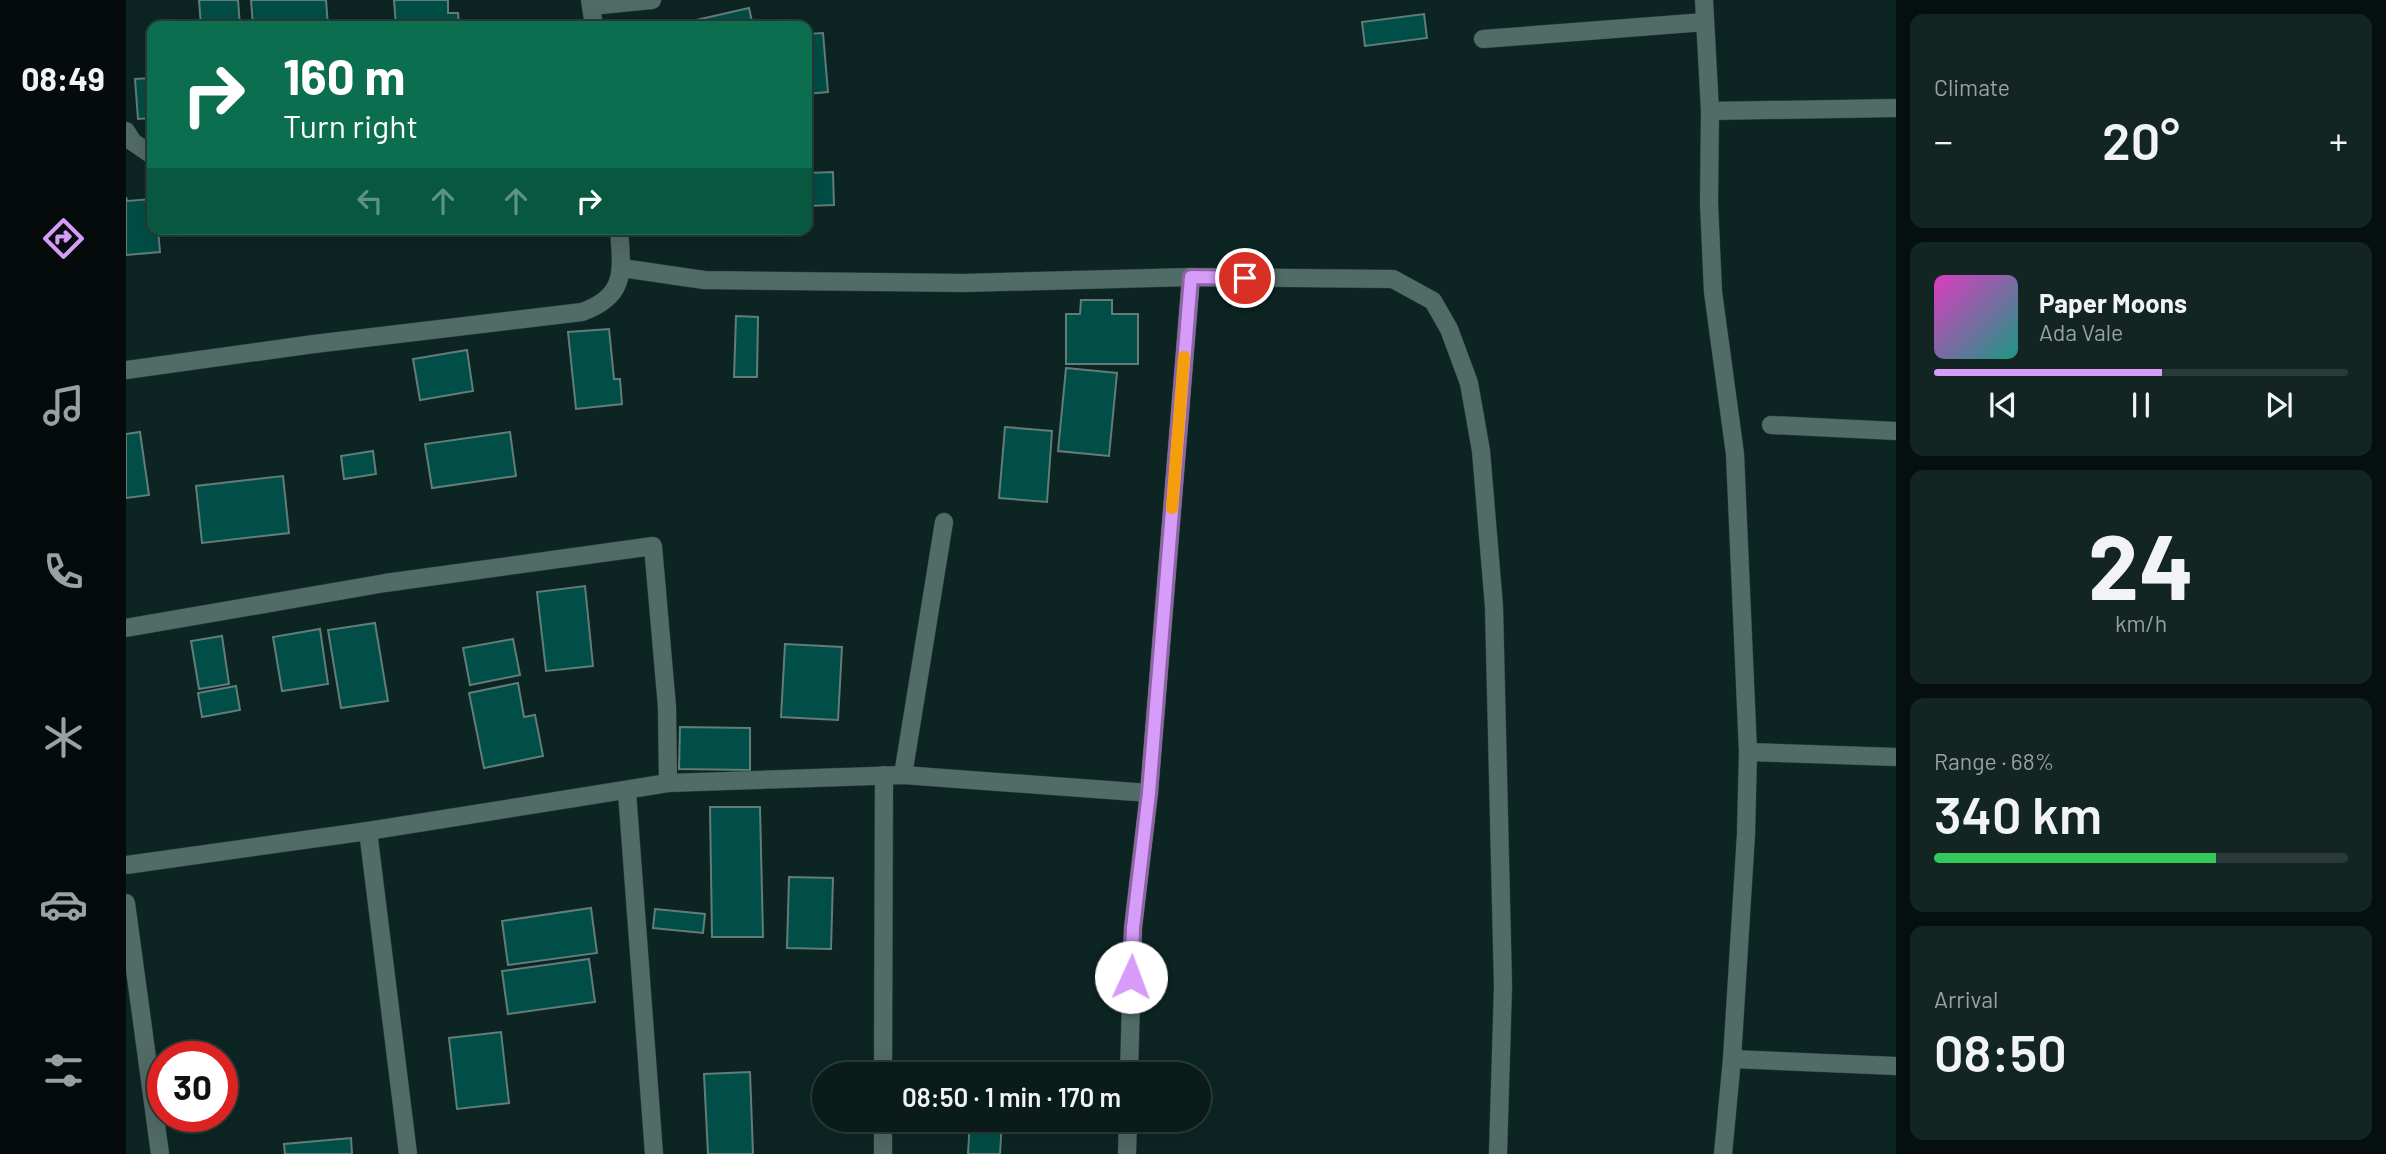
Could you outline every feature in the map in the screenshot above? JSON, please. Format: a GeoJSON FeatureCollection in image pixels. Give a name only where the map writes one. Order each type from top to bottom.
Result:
{"type":"FeatureCollection","features":[{"type":"Feature","properties":{"kind":"street"},"geometry":{"type":"LineString","coordinates":[[593,21],[590,3],[652,0]]}},
{"type":"Feature","properties":{"kind":"street"},"geometry":{"type":"LineString","coordinates":[[1704,0],[1710,111],[1709,203],[1713,292],[1735,454],[1748,752],[1746,834],[1732,1059],[1723,1154]]}},
{"type":"Feature","properties":{"kind":"street"},"geometry":{"type":"LineString","coordinates":[[1483,39],[1705,22]]}},
{"type":"Feature","properties":{"kind":"street"},"geometry":{"type":"LineString","coordinates":[[1710,111],[1896,108]]}},
{"type":"Feature","properties":{"kind":"street"},"geometry":{"type":"LineString","coordinates":[[126,131],[133,142],[147,152]]}},
{"type":"Feature","properties":{"kind":"street"},"geometry":{"type":"LineString","coordinates":[[126,370],[582,312],[601,305],[616,290],[622,268],[619,235]]}},
{"type":"Feature","properties":{"kind":"street"},"geometry":{"type":"LineString","coordinates":[[622,268],[704,280],[964,283],[1191,277],[1393,279],[1433,301],[1449,329],[1469,383],[1481,451],[1494,607],[1503,986],[1498,1154]]}},
{"type":"Feature","properties":{"kind":"street"},"geometry":{"type":"LineString","coordinates":[[1129,1062],[1133,928],[1149,793],[1191,277]]}},
{"type":"Feature","properties":{"kind":"street"},"geometry":{"type":"LineString","coordinates":[[1771,425],[1896,431]]}},
{"type":"Feature","properties":{"kind":"street"},"geometry":{"type":"LineString","coordinates":[[903,775],[944,522]]}},
{"type":"Feature","properties":{"kind":"street"},"geometry":{"type":"LineString","coordinates":[[126,628],[385,583],[653,546],[667,708],[668,783]]}},
{"type":"Feature","properties":{"kind":"street"},"geometry":{"type":"LineString","coordinates":[[1748,752],[1896,757]]}},
{"type":"Feature","properties":{"kind":"street"},"geometry":{"type":"LineString","coordinates":[[883,1062],[884,775]]}},
{"type":"Feature","properties":{"kind":"street"},"geometry":{"type":"LineString","coordinates":[[126,865],[627,792],[668,783],[903,775],[1149,793]]}},
{"type":"Feature","properties":{"kind":"street"},"geometry":{"type":"LineString","coordinates":[[627,792],[654,1154]]}},
{"type":"Feature","properties":{"kind":"street"},"geometry":{"type":"LineString","coordinates":[[368,831],[408,1154]]}},
{"type":"Feature","properties":{"kind":"street"},"geometry":{"type":"LineString","coordinates":[[126,903],[160,1154]]}},
{"type":"Feature","properties":{"kind":"street"},"geometry":{"type":"LineString","coordinates":[[1732,1059],[1896,1066]]}},
{"type":"Feature","properties":{"kind":"street"},"geometry":{"type":"LineString","coordinates":[[883,1132],[883,1154]]}},
{"type":"Feature","properties":{"kind":"street"},"geometry":{"type":"LineString","coordinates":[[1128,1132],[1128,1154]]}},
{"type":"Feature","properties":{"kind":"building"},"geometry":{"type":"Polygon","coordinates":[[[199,0],[238,0],[240,21],[201,21],[199,0]]]}},
{"type":"Feature","properties":{"kind":"building"},"geometry":{"type":"Polygon","coordinates":[[[251,0],[326,0],[328,21],[253,21],[251,0]]]}},
{"type":"Feature","properties":{"kind":"building"},"geometry":{"type":"Polygon","coordinates":[[[394,0],[448,0],[448,13],[458,13],[459,21],[396,21],[394,0]]]}},
{"type":"Feature","properties":{"kind":"building"},"geometry":{"type":"Polygon","coordinates":[[[749,8],[752,21],[692,21],[749,8]]]}},
{"type":"Feature","properties":{"kind":"building"},"geometry":{"type":"Polygon","coordinates":[[[1424,14],[1427,38],[1365,46],[1362,22],[1424,14]]]}},
{"type":"Feature","properties":{"kind":"building"},"geometry":{"type":"Polygon","coordinates":[[[823,33],[828,92],[812,94],[812,34],[823,33]]]}},
{"type":"Feature","properties":{"kind":"building"},"geometry":{"type":"Polygon","coordinates":[[[147,78],[147,118],[138,119],[135,79],[147,78]]]}},
{"type":"Feature","properties":{"kind":"building"},"geometry":{"type":"Polygon","coordinates":[[[833,172],[834,205],[812,206],[812,173],[833,172]]]}},
{"type":"Feature","properties":{"kind":"building"},"geometry":{"type":"Polygon","coordinates":[[[126,197],[127,201],[147,199],[147,235],[159,235],[160,252],[126,255],[126,197]]]}},
{"type":"Feature","properties":{"kind":"building"},"geometry":{"type":"Polygon","coordinates":[[[1081,300],[1112,300],[1112,314],[1138,314],[1138,364],[1066,364],[1066,314],[1080,314],[1081,300]]]}},
{"type":"Feature","properties":{"kind":"building"},"geometry":{"type":"Polygon","coordinates":[[[736,316],[758,317],[757,377],[734,377],[736,316]]]}},
{"type":"Feature","properties":{"kind":"building"},"geometry":{"type":"Polygon","coordinates":[[[609,329],[614,379],[620,379],[622,404],[576,409],[568,332],[609,329]]]}},
{"type":"Feature","properties":{"kind":"building"},"geometry":{"type":"Polygon","coordinates":[[[467,350],[473,391],[420,400],[413,359],[467,350]]]}},
{"type":"Feature","properties":{"kind":"building"},"geometry":{"type":"Polygon","coordinates":[[[1066,368],[1117,373],[1109,456],[1058,451],[1066,368]]]}},
{"type":"Feature","properties":{"kind":"building"},"geometry":{"type":"Polygon","coordinates":[[[1005,427],[1052,431],[1047,502],[999,498],[1005,427]]]}},
{"type":"Feature","properties":{"kind":"building"},"geometry":{"type":"Polygon","coordinates":[[[140,432],[149,495],[126,498],[126,434],[140,432]]]}},
{"type":"Feature","properties":{"kind":"building"},"geometry":{"type":"Polygon","coordinates":[[[510,432],[516,476],[432,488],[425,444],[510,432]]]}},
{"type":"Feature","properties":{"kind":"building"},"geometry":{"type":"Polygon","coordinates":[[[373,451],[376,474],[344,479],[341,456],[373,451]]]}},
{"type":"Feature","properties":{"kind":"building"},"geometry":{"type":"Polygon","coordinates":[[[283,476],[289,533],[202,543],[196,486],[283,476]]]}},
{"type":"Feature","properties":{"kind":"building"},"geometry":{"type":"Polygon","coordinates":[[[585,586],[593,666],[546,671],[537,592],[585,586]]]}},
{"type":"Feature","properties":{"kind":"building"},"geometry":{"type":"Polygon","coordinates":[[[375,623],[388,701],[341,708],[328,630],[375,623]]]}},
{"type":"Feature","properties":{"kind":"building"},"geometry":{"type":"Polygon","coordinates":[[[320,629],[328,684],[282,691],[273,637],[320,629]]]}},
{"type":"Feature","properties":{"kind":"building"},"geometry":{"type":"Polygon","coordinates":[[[222,636],[229,684],[199,689],[191,641],[222,636]]]}},
{"type":"Feature","properties":{"kind":"building"},"geometry":{"type":"Polygon","coordinates":[[[513,639],[520,675],[470,685],[463,648],[513,639]]]}},
{"type":"Feature","properties":{"kind":"building"},"geometry":{"type":"Polygon","coordinates":[[[785,644],[842,647],[838,720],[781,717],[785,644]]]}},
{"type":"Feature","properties":{"kind":"building"},"geometry":{"type":"Polygon","coordinates":[[[518,683],[524,717],[535,715],[543,756],[484,768],[469,693],[518,683]]]}},
{"type":"Feature","properties":{"kind":"building"},"geometry":{"type":"Polygon","coordinates":[[[236,686],[240,710],[202,717],[198,693],[236,686]]]}},
{"type":"Feature","properties":{"kind":"building"},"geometry":{"type":"Polygon","coordinates":[[[680,727],[750,728],[750,770],[679,769],[680,727]]]}},
{"type":"Feature","properties":{"kind":"building"},"geometry":{"type":"Polygon","coordinates":[[[710,807],[760,807],[763,937],[712,937],[710,807]]]}},
{"type":"Feature","properties":{"kind":"building"},"geometry":{"type":"Polygon","coordinates":[[[789,877],[833,878],[831,949],[787,948],[789,877]]]}},
{"type":"Feature","properties":{"kind":"building"},"geometry":{"type":"Polygon","coordinates":[[[591,908],[597,953],[508,965],[502,921],[591,908]]]}},
{"type":"Feature","properties":{"kind":"building"},"geometry":{"type":"Polygon","coordinates":[[[655,909],[705,914],[703,933],[653,928],[655,909]]]}},
{"type":"Feature","properties":{"kind":"building"},"geometry":{"type":"Polygon","coordinates":[[[589,959],[595,1002],[508,1014],[502,971],[589,959]]]}},
{"type":"Feature","properties":{"kind":"building"},"geometry":{"type":"Polygon","coordinates":[[[501,1032],[509,1103],[457,1109],[449,1038],[501,1032]]]}},
{"type":"Feature","properties":{"kind":"building"},"geometry":{"type":"Polygon","coordinates":[[[750,1072],[753,1154],[708,1154],[704,1074],[750,1072]]]}},
{"type":"Feature","properties":{"kind":"building"},"geometry":{"type":"Polygon","coordinates":[[[969,1132],[1001,1132],[1000,1154],[968,1154],[969,1132]]]}},
{"type":"Feature","properties":{"kind":"building"},"geometry":{"type":"Polygon","coordinates":[[[351,1138],[352,1154],[285,1154],[284,1144],[351,1138]]]}},
{"type":"Feature","properties":{"kind":"slow traffic"},"geometry":{"type":"LineString","coordinates":[[1172,508],[1184,357]]}},
{"type":"Feature","properties":{"kind":"route"},"geometry":{"type":"LineString","coordinates":[[1131,977],[1133,928],[1149,793],[1191,277],[1245,278]]}}]}
